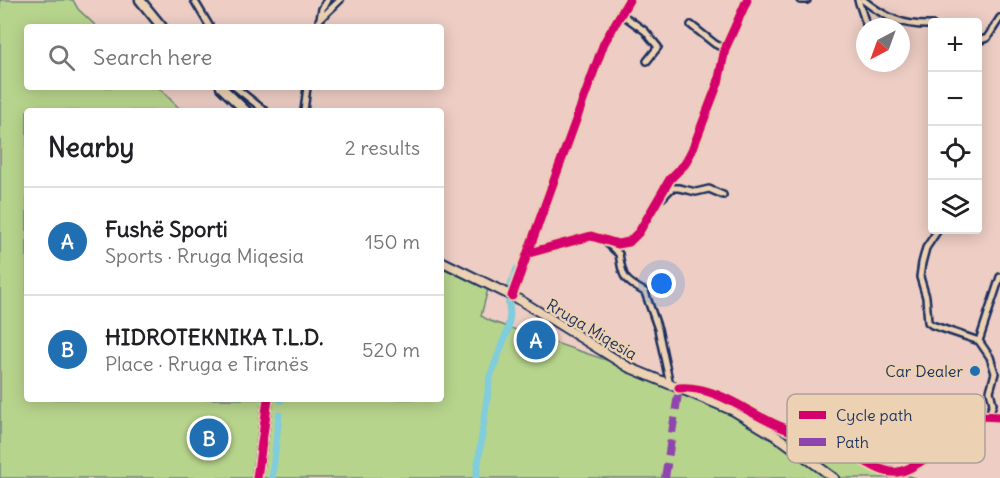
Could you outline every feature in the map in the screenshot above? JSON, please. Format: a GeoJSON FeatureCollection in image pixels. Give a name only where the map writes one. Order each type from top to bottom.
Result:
{"type":"FeatureCollection","features":[{"type":"Feature","properties":{"kind":"main road"},"geometry":{"type":"LineString","coordinates":[[140,0],[160,24]]}},
{"type":"Feature","properties":{"kind":"main road"},"geometry":{"type":"LineString","coordinates":[[224,90],[243,108]]}},
{"type":"Feature","properties":{"kind":"main road","name":"Rruga Miqesia"},"geometry":{"type":"LineString","coordinates":[[444,262],[511,295],[614,360],[734,411],[787,444]]}},
{"type":"Feature","properties":{"kind":"main road"},"geometry":{"type":"LineString","coordinates":[[257,478],[268,402]]}},
{"type":"Feature","properties":{"kind":"main road","name":"Rruga Miqesia"},"geometry":{"type":"LineString","coordinates":[[813,463],[834,478]]}},
{"type":"Feature","properties":{"kind":"street"},"geometry":{"type":"LineString","coordinates":[[194,0],[208,24]]}},
{"type":"Feature","properties":{"kind":"street"},"geometry":{"type":"LineString","coordinates":[[319,24],[322,9],[327,0]]}},
{"type":"Feature","properties":{"kind":"street"},"geometry":{"type":"LineString","coordinates":[[319,24],[340,0]]}},
{"type":"Feature","properties":{"kind":"street"},"geometry":{"type":"LineString","coordinates":[[511,295],[529,253],[604,44],[629,0]]}},
{"type":"Feature","properties":{"kind":"street"},"geometry":{"type":"LineString","coordinates":[[529,253],[591,236],[618,244],[629,242],[639,232],[670,179],[684,164],[693,148],[718,83],[725,49],[747,0]]}},
{"type":"Feature","properties":{"kind":"street"},"geometry":{"type":"LineString","coordinates":[[800,0],[807,0]]}},
{"type":"Feature","properties":{"kind":"street"},"geometry":{"type":"LineString","coordinates":[[858,0],[864,18]]}},
{"type":"Feature","properties":{"kind":"street"},"geometry":{"type":"LineString","coordinates":[[863,0],[891,19],[919,26],[928,25]]}},
{"type":"Feature","properties":{"kind":"street"},"geometry":{"type":"LineString","coordinates":[[620,13],[645,31],[658,47],[647,61]]}},
{"type":"Feature","properties":{"kind":"street"},"geometry":{"type":"LineString","coordinates":[[982,40],[987,38],[1000,18]]}},
{"type":"Feature","properties":{"kind":"street"},"geometry":{"type":"LineString","coordinates":[[691,25],[725,49]]}},
{"type":"Feature","properties":{"kind":"street"},"geometry":{"type":"LineString","coordinates":[[239,90],[261,108]]}},
{"type":"Feature","properties":{"kind":"street"},"geometry":{"type":"LineString","coordinates":[[304,108],[307,90]]}},
{"type":"Feature","properties":{"kind":"street"},"geometry":{"type":"LineString","coordinates":[[655,206],[672,188],[696,192],[709,189],[723,195]]}},
{"type":"Feature","properties":{"kind":"street"},"geometry":{"type":"LineString","coordinates":[[935,234],[926,248],[920,277],[926,297],[928,322],[979,341],[990,357],[997,371],[990,391],[993,404],[989,415]]}},
{"type":"Feature","properties":{"kind":"street"},"geometry":{"type":"LineString","coordinates":[[604,241],[618,254],[621,273],[630,283],[645,292],[658,329],[670,384]]}},
{"type":"Feature","properties":{"kind":"street"},"geometry":{"type":"LineString","coordinates":[[979,341],[1000,277]]}},
{"type":"Feature","properties":{"kind":"street"},"geometry":{"type":"LineString","coordinates":[[679,388],[690,387],[706,390],[787,430]]}},
{"type":"Feature","properties":{"kind":"street"},"geometry":{"type":"LineString","coordinates":[[985,415],[1000,417]]}},
{"type":"Feature","properties":{"kind":"street"},"geometry":{"type":"LineString","coordinates":[[870,463],[889,472],[898,472],[919,463]]}},
{"type":"Feature","properties":{"kind":"green space"},"geometry":{"type":"Polygon","coordinates":[[[0,0],[73,0],[78,9],[94,24],[24,24],[24,90],[161,90],[179,108],[24,108],[24,402],[444,402],[444,268],[488,289],[481,316],[490,321],[630,368],[787,436],[787,463],[864,463],[916,478],[0,478],[0,0]]]}},
{"type":"Feature","properties":{"kind":"waterway"},"geometry":{"type":"LineString","coordinates":[[476,478],[490,377],[508,329],[510,314],[508,294],[517,269]]}},
{"type":"Feature","properties":{"kind":"waterway"},"geometry":{"type":"LineString","coordinates":[[272,478],[279,415]]}},
{"type":"Feature","properties":{"kind":"marked path"},"geometry":{"type":"LineString","coordinates":[[665,478],[679,388]]}},
{"type":"Feature","properties":{"kind":"cycle path"},"geometry":{"type":"LineString","coordinates":[[512,296],[604,43],[629,0]]}},
{"type":"Feature","properties":{"kind":"cycle path"},"geometry":{"type":"LineString","coordinates":[[529,253],[591,236],[618,244],[629,242],[639,232],[670,179],[685,164],[693,148],[718,83],[725,49],[747,0]]}},
{"type":"Feature","properties":{"kind":"cycle path"},"geometry":{"type":"LineString","coordinates":[[679,388],[692,388],[718,395],[787,429]]}},
{"type":"Feature","properties":{"kind":"cycle path"},"geometry":{"type":"LineString","coordinates":[[257,478],[268,402]]}},
{"type":"Feature","properties":{"kind":"cycle path"},"geometry":{"type":"LineString","coordinates":[[985,416],[1000,417]]}},
{"type":"Feature","properties":{"kind":"cycle path"},"geometry":{"type":"LineString","coordinates":[[869,463],[892,472],[907,469],[917,463]]}},
{"type":"Feature","properties":{"kind":"place","name":"Fushë Sporti"},"geometry":{"type":"Point","coordinates":[536,340]}},
{"type":"Feature","properties":{"kind":"place","name":"Car Dealer"},"geometry":{"type":"Point","coordinates":[975,371]}},
{"type":"Feature","properties":{"kind":"place","name":"HIDROTEKNIKA T.L.D."},"geometry":{"type":"Point","coordinates":[209,438]}}]}
